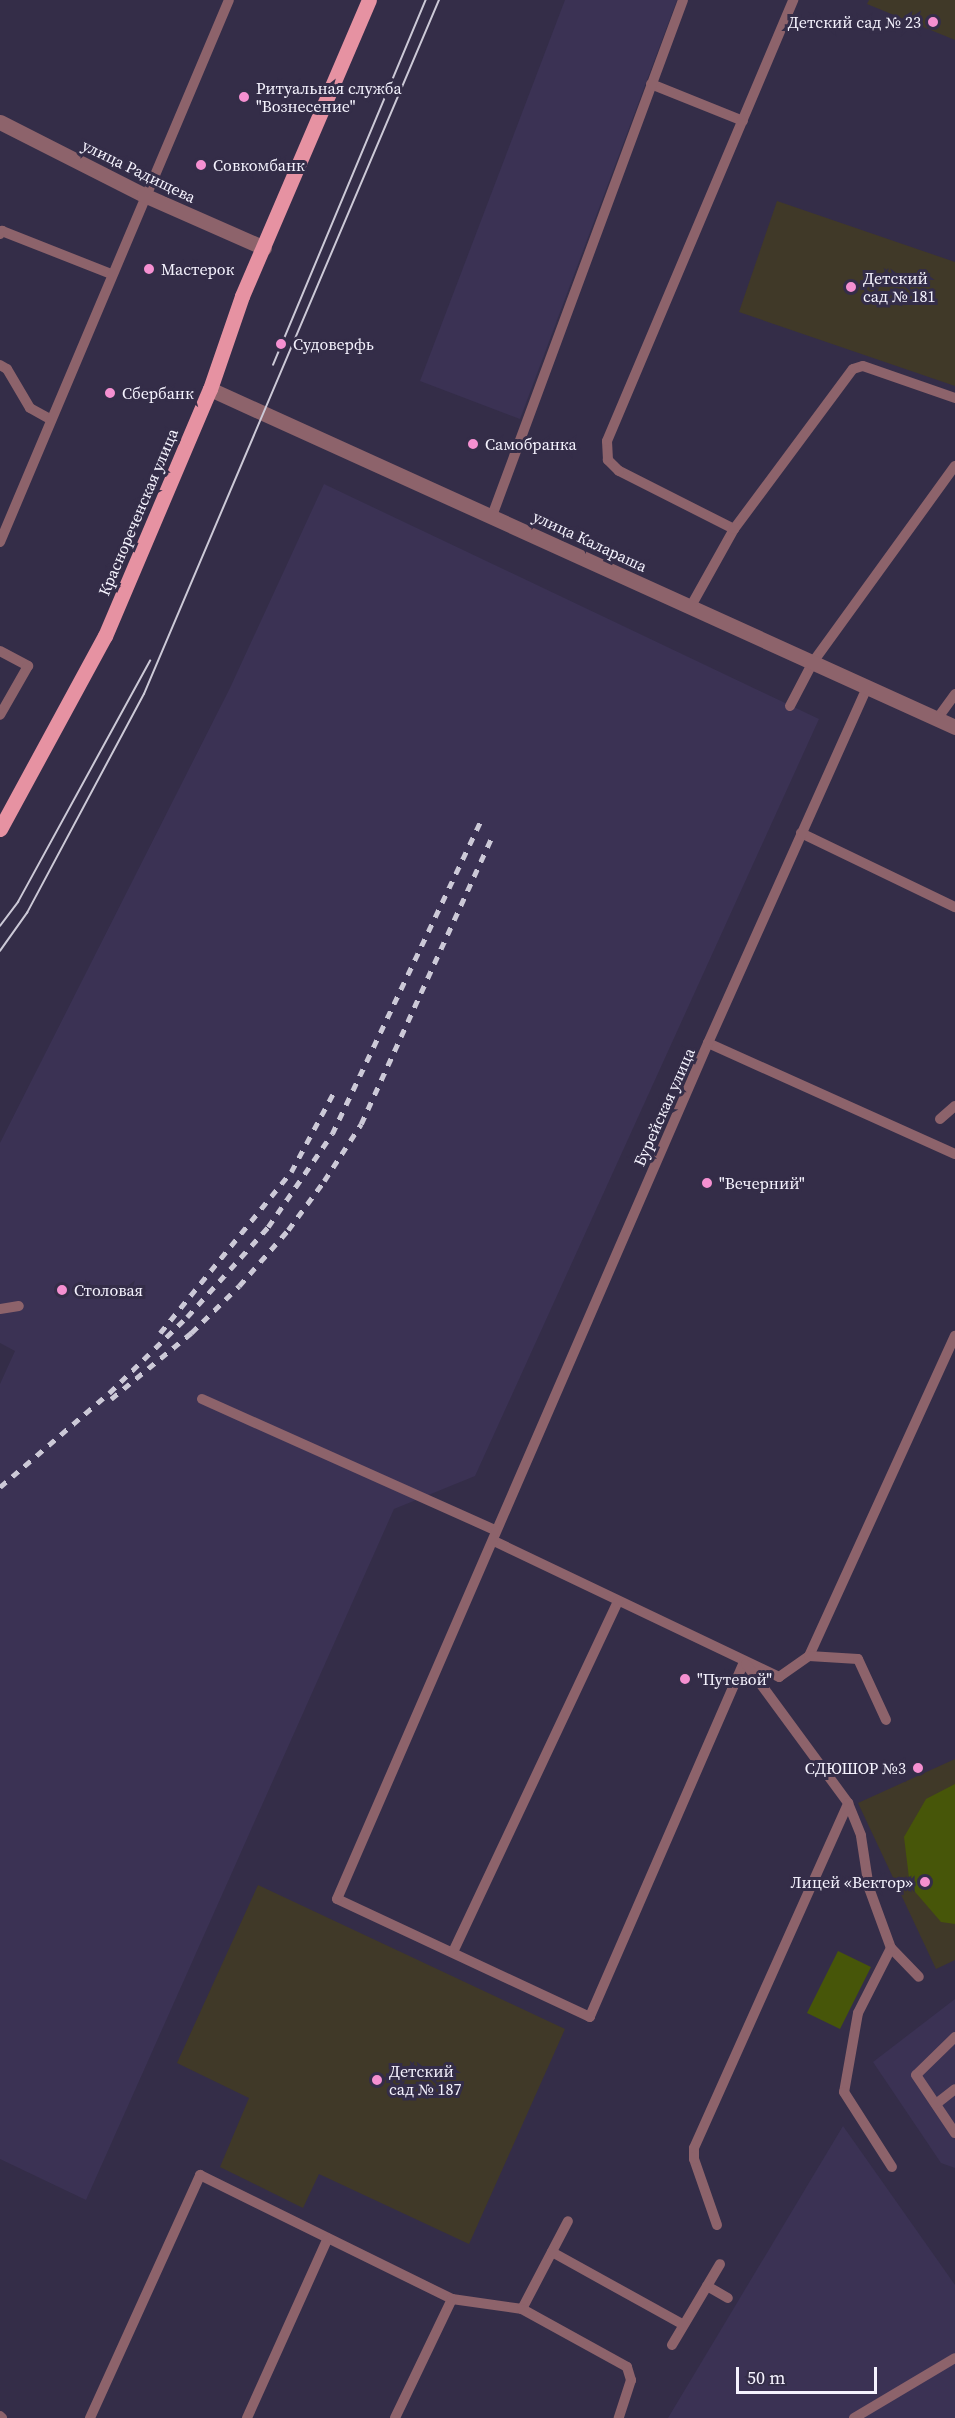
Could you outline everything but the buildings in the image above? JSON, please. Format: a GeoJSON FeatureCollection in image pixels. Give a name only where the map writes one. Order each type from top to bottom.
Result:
{"type":"FeatureCollection","features":[{"type":"Feature","properties":{"kind":"main road","name":"Краснореченская улица"},"geometry":{"type":"LineString","coordinates":[[0,829],[105,636],[210,389],[242,296],[369,0]]}},
{"type":"Feature","properties":{"kind":"street","name":"улица Радищева"},"geometry":{"type":"LineString","coordinates":[[0,122],[144,195],[264,248]]}},
{"type":"Feature","properties":{"kind":"street","name":"улица Калараша"},"geometry":{"type":"LineString","coordinates":[[210,389],[955,727]]}},
{"type":"Feature","properties":{"kind":"lane"},"geometry":{"type":"LineString","coordinates":[[0,542],[144,195],[229,0]]}},
{"type":"Feature","properties":{"kind":"lane"},"geometry":{"type":"LineString","coordinates":[[492,516],[683,0]]}},
{"type":"Feature","properties":{"kind":"lane"},"geometry":{"type":"LineString","coordinates":[[734,529],[619,471],[608,460],[607,441],[793,0]]}},
{"type":"Feature","properties":{"kind":"lane"},"geometry":{"type":"LineString","coordinates":[[651,84],[743,121]]}},
{"type":"Feature","properties":{"kind":"lane"},"geometry":{"type":"LineString","coordinates":[[0,234],[2,231],[111,274]]}},
{"type":"Feature","properties":{"kind":"lane"},"geometry":{"type":"LineString","coordinates":[[0,364],[7,369],[30,408],[50,419]]}},
{"type":"Feature","properties":{"kind":"lane"},"geometry":{"type":"LineString","coordinates":[[691,606],[734,529],[856,367],[863,366],[955,398]]}},
{"type":"Feature","properties":{"kind":"lane"},"geometry":{"type":"LineString","coordinates":[[790,706],[813,662],[955,466]]}},
{"type":"Feature","properties":{"kind":"lane"},"geometry":{"type":"LineString","coordinates":[[0,651],[28,666],[0,715]]}},
{"type":"Feature","properties":{"kind":"lane","name":"Бурейская улица"},"geometry":{"type":"LineString","coordinates":[[453,1952],[338,1899],[708,1043],[867,687]]}},
{"type":"Feature","properties":{"kind":"lane"},"geometry":{"type":"LineString","coordinates":[[937,719],[955,694]]}},
{"type":"Feature","properties":{"kind":"lane"},"geometry":{"type":"LineString","coordinates":[[801,833],[955,907]]}},
{"type":"Feature","properties":{"kind":"lane"},"geometry":{"type":"LineString","coordinates":[[708,1043],[955,1154]]}},
{"type":"Feature","properties":{"kind":"lane"},"geometry":{"type":"LineString","coordinates":[[939,1119],[955,1107]]}},
{"type":"Feature","properties":{"kind":"lane"},"geometry":{"type":"LineString","coordinates":[[0,1309],[19,1306]]}},
{"type":"Feature","properties":{"kind":"lane"},"geometry":{"type":"LineString","coordinates":[[202,1399],[495,1535],[618,1601],[779,1677],[809,1656],[955,1336]]}},
{"type":"Feature","properties":{"kind":"lane"},"geometry":{"type":"LineString","coordinates":[[618,1601],[453,1952],[585,2017],[594,2014],[744,1662]]}},
{"type":"Feature","properties":{"kind":"lane"},"geometry":{"type":"LineString","coordinates":[[809,1656],[858,1659],[886,1720]]}},
{"type":"Feature","properties":{"kind":"lane"},"geometry":{"type":"LineString","coordinates":[[744,1662],[848,1803],[861,1836],[869,1888],[891,1948],[919,1977]]}},
{"type":"Feature","properties":{"kind":"lane"},"geometry":{"type":"LineString","coordinates":[[717,2225],[694,2159],[694,2148],[848,1803]]}},
{"type":"Feature","properties":{"kind":"lane"},"geometry":{"type":"LineString","coordinates":[[891,1948],[858,2013],[844,2092],[892,2167]]}},
{"type":"Feature","properties":{"kind":"lane"},"geometry":{"type":"LineString","coordinates":[[955,2037],[916,2075],[955,2133]]}},
{"type":"Feature","properties":{"kind":"lane"},"geometry":{"type":"LineString","coordinates":[[936,2104],[955,2089]]}},
{"type":"Feature","properties":{"kind":"lane"},"geometry":{"type":"LineString","coordinates":[[90,2418],[200,2175],[453,2299],[522,2309],[627,2367],[632,2380],[619,2418]]}},
{"type":"Feature","properties":{"kind":"lane"},"geometry":{"type":"LineString","coordinates":[[522,2309],[568,2221]]}},
{"type":"Feature","properties":{"kind":"lane"},"geometry":{"type":"LineString","coordinates":[[247,2418],[328,2238]]}},
{"type":"Feature","properties":{"kind":"lane"},"geometry":{"type":"LineString","coordinates":[[552,2252],[682,2324]]}},
{"type":"Feature","properties":{"kind":"lane"},"geometry":{"type":"LineString","coordinates":[[672,2345],[682,2324],[720,2264]]}},
{"type":"Feature","properties":{"kind":"lane"},"geometry":{"type":"LineString","coordinates":[[707,2286],[728,2298]]}},
{"type":"Feature","properties":{"kind":"lane"},"geometry":{"type":"LineString","coordinates":[[395,2418],[453,2299]]}},
{"type":"Feature","properties":{"kind":"lane"},"geometry":{"type":"LineString","coordinates":[[855,2418],[955,2358]]}},
{"type":"Feature","properties":{"kind":"shaded area"},"geometry":{"type":"Polygon","coordinates":[[[565,0],[677,0],[520,419],[420,381],[565,0]]]}},
{"type":"Feature","properties":{"kind":"shaded area","name":"Детский сад № 23"},"geometry":{"type":"Polygon","coordinates":[[[869,0],[955,0],[955,40],[867,4],[869,0]]]}},
{"type":"Feature","properties":{"kind":"shaded area","name":"Детский сад № 181"},"geometry":{"type":"Polygon","coordinates":[[[777,201],[955,262],[955,386],[739,312],[777,201]]]}},
{"type":"Feature","properties":{"kind":"shaded area"},"geometry":{"type":"Polygon","coordinates":[[[324,484],[819,719],[475,1476],[394,1509],[86,2200],[0,2159],[0,1384],[15,1351],[0,1343],[0,1143],[230,688],[324,484]]]}},
{"type":"Feature","properties":{"kind":"shaded area","name":"Лицей «Вектор»"},"geometry":{"type":"Polygon","coordinates":[[[955,1759],[955,1960],[936,1969],[858,1803],[955,1759]]]}},
{"type":"Feature","properties":{"kind":"shaded area","name":"Детский сад № 187"},"geometry":{"type":"Polygon","coordinates":[[[258,1885],[565,2029],[469,2244],[319,2174],[303,2208],[220,2167],[249,2098],[177,2063],[258,1885]]]}},
{"type":"Feature","properties":{"kind":"shaded area"},"geometry":{"type":"Polygon","coordinates":[[[955,1999],[955,2168],[941,2163],[873,2062],[955,1999]]]}},
{"type":"Feature","properties":{"kind":"shaded area"},"geometry":{"type":"Polygon","coordinates":[[[843,2126],[955,2285],[955,2418],[668,2418],[843,2126]]]}},
{"type":"Feature","properties":{"kind":"green space"},"geometry":{"type":"Polygon","coordinates":[[[955,1784],[955,1924],[941,1922],[910,1886],[904,1837],[926,1799],[955,1784]]]}},
{"type":"Feature","properties":{"kind":"green space"},"geometry":{"type":"Polygon","coordinates":[[[838,1951],[871,1967],[840,2029],[807,2013],[838,1951]]]}},
{"type":"Feature","properties":{"kind":"tram line"},"geometry":{"type":"LineString","coordinates":[[273,365],[426,0]]}},
{"type":"Feature","properties":{"kind":"tram line"},"geometry":{"type":"LineString","coordinates":[[0,951],[27,913],[144,694],[439,0]]}},
{"type":"Feature","properties":{"kind":"tram line"},"geometry":{"type":"LineString","coordinates":[[0,926],[18,902],[150,661]]}},
{"type":"Feature","properties":{"kind":"railway"},"geometry":{"type":"LineString","coordinates":[[0,1487],[109,1393],[187,1317],[268,1227],[332,1134],[481,820]]}},
{"type":"Feature","properties":{"kind":"railway"},"geometry":{"type":"LineString","coordinates":[[111,1399],[191,1333],[239,1286],[288,1230],[324,1181],[361,1124],[492,837]]}},
{"type":"Feature","properties":{"kind":"railway"},"geometry":{"type":"LineString","coordinates":[[160,1333],[291,1172],[336,1088]]}},
{"type":"Feature","properties":{"kind":"place","name":"Детский сад № 23"},"geometry":{"type":"Point","coordinates":[933,22]}},
{"type":"Feature","properties":{"kind":"place","name":"Ритуальная служба \"Вознесение\""},"geometry":{"type":"Point","coordinates":[244,97]}},
{"type":"Feature","properties":{"kind":"place","name":"Совкомбанк"},"geometry":{"type":"Point","coordinates":[201,165]}},
{"type":"Feature","properties":{"kind":"place","name":"Мастерок"},"geometry":{"type":"Point","coordinates":[149,269]}},
{"type":"Feature","properties":{"kind":"place","name":"Детский сад № 181"},"geometry":{"type":"Point","coordinates":[851,287]}},
{"type":"Feature","properties":{"kind":"place","name":"Судоверфь"},"geometry":{"type":"Point","coordinates":[281,344]}},
{"type":"Feature","properties":{"kind":"place","name":"Сбербанк"},"geometry":{"type":"Point","coordinates":[110,393]}},
{"type":"Feature","properties":{"kind":"place","name":"Самобранка"},"geometry":{"type":"Point","coordinates":[473,444]}},
{"type":"Feature","properties":{"kind":"place","name":"\"Вечерний\""},"geometry":{"type":"Point","coordinates":[707,1183]}},
{"type":"Feature","properties":{"kind":"place","name":"Столовая"},"geometry":{"type":"Point","coordinates":[62,1290]}},
{"type":"Feature","properties":{"kind":"place","name":"\"Путевой\""},"geometry":{"type":"Point","coordinates":[685,1679]}},
{"type":"Feature","properties":{"kind":"place","name":"СДЮШОР №3"},"geometry":{"type":"Point","coordinates":[918,1768]}},
{"type":"Feature","properties":{"kind":"place","name":"Лицей «Вектор»"},"geometry":{"type":"Point","coordinates":[925,1882]}},
{"type":"Feature","properties":{"kind":"place","name":"Детский сад № 187"},"geometry":{"type":"Point","coordinates":[377,2080]}}]}
